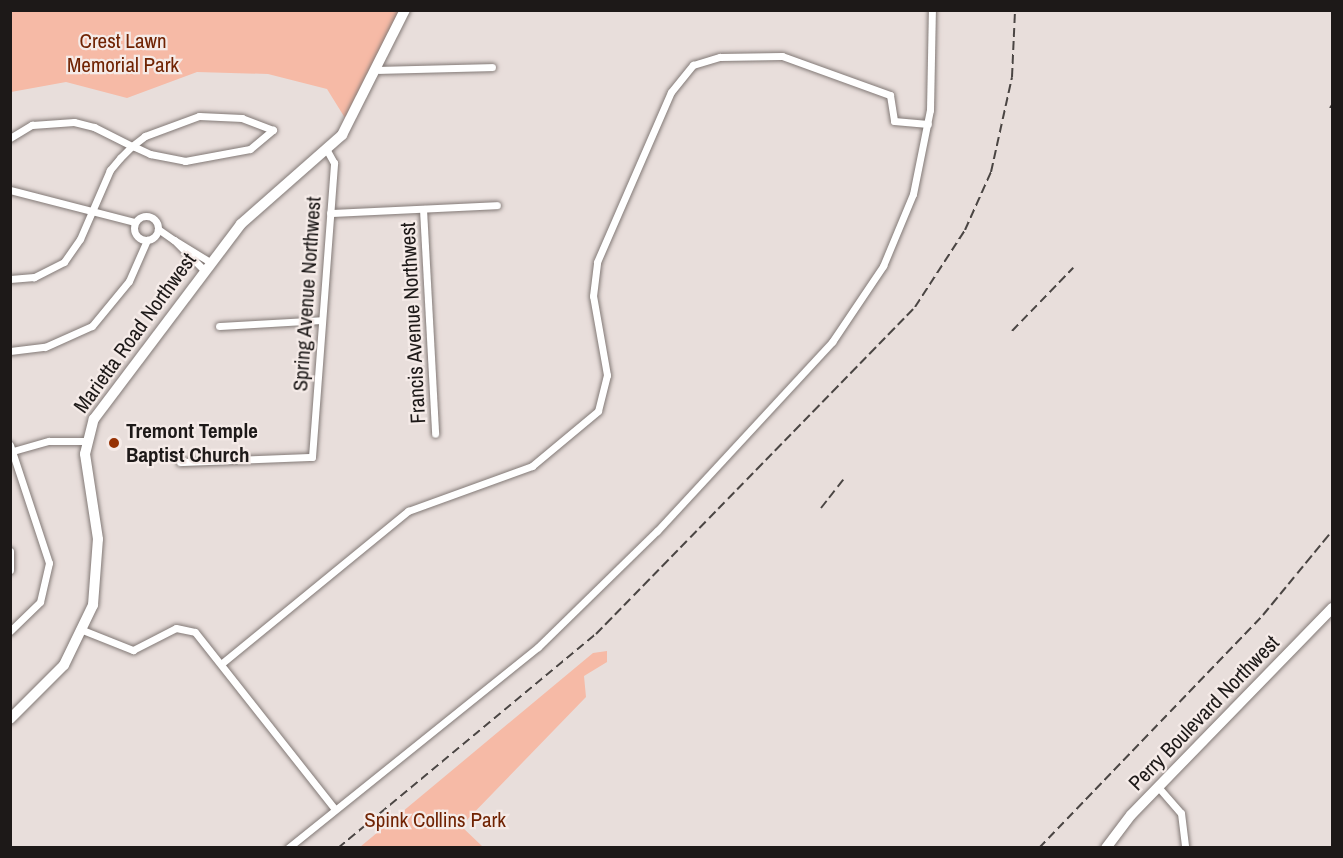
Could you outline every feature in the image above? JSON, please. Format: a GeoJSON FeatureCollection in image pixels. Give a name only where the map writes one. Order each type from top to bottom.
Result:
{"type":"FeatureCollection","features":[{"type":"Feature","properties":{"kind":"main road","name":"Marietta Road Northwest"},"geometry":{"type":"LineString","coordinates":[[11,717],[54,679],[85,631],[99,559],[86,441],[107,399],[241,224],[328,152],[355,117],[379,70],[405,10]]}},
{"type":"Feature","properties":{"kind":"main road","name":"Perry Boulevard Northwest"},"geometry":{"type":"LineString","coordinates":[[1107,848],[1159,788],[1332,608]]}},
{"type":"Feature","properties":{"kind":"street"},"geometry":{"type":"LineString","coordinates":[[288,848],[538,647],[657,531],[832,342],[883,266],[900,228],[928,124],[932,10]]}},
{"type":"Feature","properties":{"kind":"street"},"geometry":{"type":"LineString","coordinates":[[221,664],[408,511],[532,465],[598,411],[607,375],[593,296],[597,262],[671,92],[693,65],[720,57],[782,56],[890,95],[894,121],[928,124]]}},
{"type":"Feature","properties":{"kind":"street"},"geometry":{"type":"LineString","coordinates":[[379,70],[492,67]]}},
{"type":"Feature","properties":{"kind":"street"},"geometry":{"type":"LineString","coordinates":[[10,138],[32,125],[74,122],[132,146],[185,161],[250,149],[273,130],[242,118],[199,116],[175,121],[132,146],[110,170],[90,207],[80,239],[63,262],[34,277],[10,279]]}},
{"type":"Feature","properties":{"kind":"street","name":"Spring Avenue Northwest"},"geometry":{"type":"LineString","coordinates":[[180,462],[312,456],[334,163],[328,152]]}},
{"type":"Feature","properties":{"kind":"street"},"geometry":{"type":"LineString","coordinates":[[10,189],[90,207],[135,222],[151,216],[158,229],[207,266]]}},
{"type":"Feature","properties":{"kind":"street"},"geometry":{"type":"LineString","coordinates":[[330,213],[497,205]]}},
{"type":"Feature","properties":{"kind":"street","name":"Francis Avenue Northwest"},"geometry":{"type":"LineString","coordinates":[[423,209],[435,434]]}},
{"type":"Feature","properties":{"kind":"street"},"geometry":{"type":"LineString","coordinates":[[135,222],[136,236],[147,240]]}},
{"type":"Feature","properties":{"kind":"street"},"geometry":{"type":"LineString","coordinates":[[10,351],[45,347],[92,326],[129,281],[147,240],[158,229]]}},
{"type":"Feature","properties":{"kind":"street"},"geometry":{"type":"LineString","coordinates":[[219,326],[322,321]]}},
{"type":"Feature","properties":{"kind":"street"},"geometry":{"type":"LineString","coordinates":[[10,631],[40,602],[49,563],[12,448],[49,441],[86,441]]}},
{"type":"Feature","properties":{"kind":"street"},"geometry":{"type":"LineString","coordinates":[[10,551],[10,570]]}},
{"type":"Feature","properties":{"kind":"street"},"geometry":{"type":"LineString","coordinates":[[85,631],[133,650],[169,630],[189,629],[221,664],[335,809]]}},
{"type":"Feature","properties":{"kind":"street"},"geometry":{"type":"LineString","coordinates":[[1159,788],[1181,813],[1185,848]]}},
{"type":"Feature","properties":{"kind":"green space","name":"Crest Lawn Memorial Park"},"geometry":{"type":"Polygon","coordinates":[[[11,11],[399,11],[345,118],[327,89],[268,74],[197,72],[127,98],[66,82],[11,92],[11,11]]]}},
{"type":"Feature","properties":{"kind":"green space","name":"Spink Collins Park"},"geometry":{"type":"Polygon","coordinates":[[[607,651],[607,662],[584,676],[586,697],[461,826],[483,847],[360,847],[593,653],[607,651]]]}},
{"type":"Feature","properties":{"kind":"railway"},"geometry":{"type":"LineString","coordinates":[[338,848],[596,634],[915,307],[965,230],[991,172],[1012,77],[1015,10]]}},
{"type":"Feature","properties":{"kind":"railway"},"geometry":{"type":"LineString","coordinates":[[1012,331],[1073,268]]}},
{"type":"Feature","properties":{"kind":"railway"},"geometry":{"type":"LineString","coordinates":[[821,508],[845,477]]}},
{"type":"Feature","properties":{"kind":"railway"},"geometry":{"type":"LineString","coordinates":[[1039,848],[1263,615],[1332,531]]}},
{"type":"Feature","properties":{"kind":"place","name":"Tremont Temple Baptist Church"},"geometry":{"type":"Point","coordinates":[114,443]}}]}
